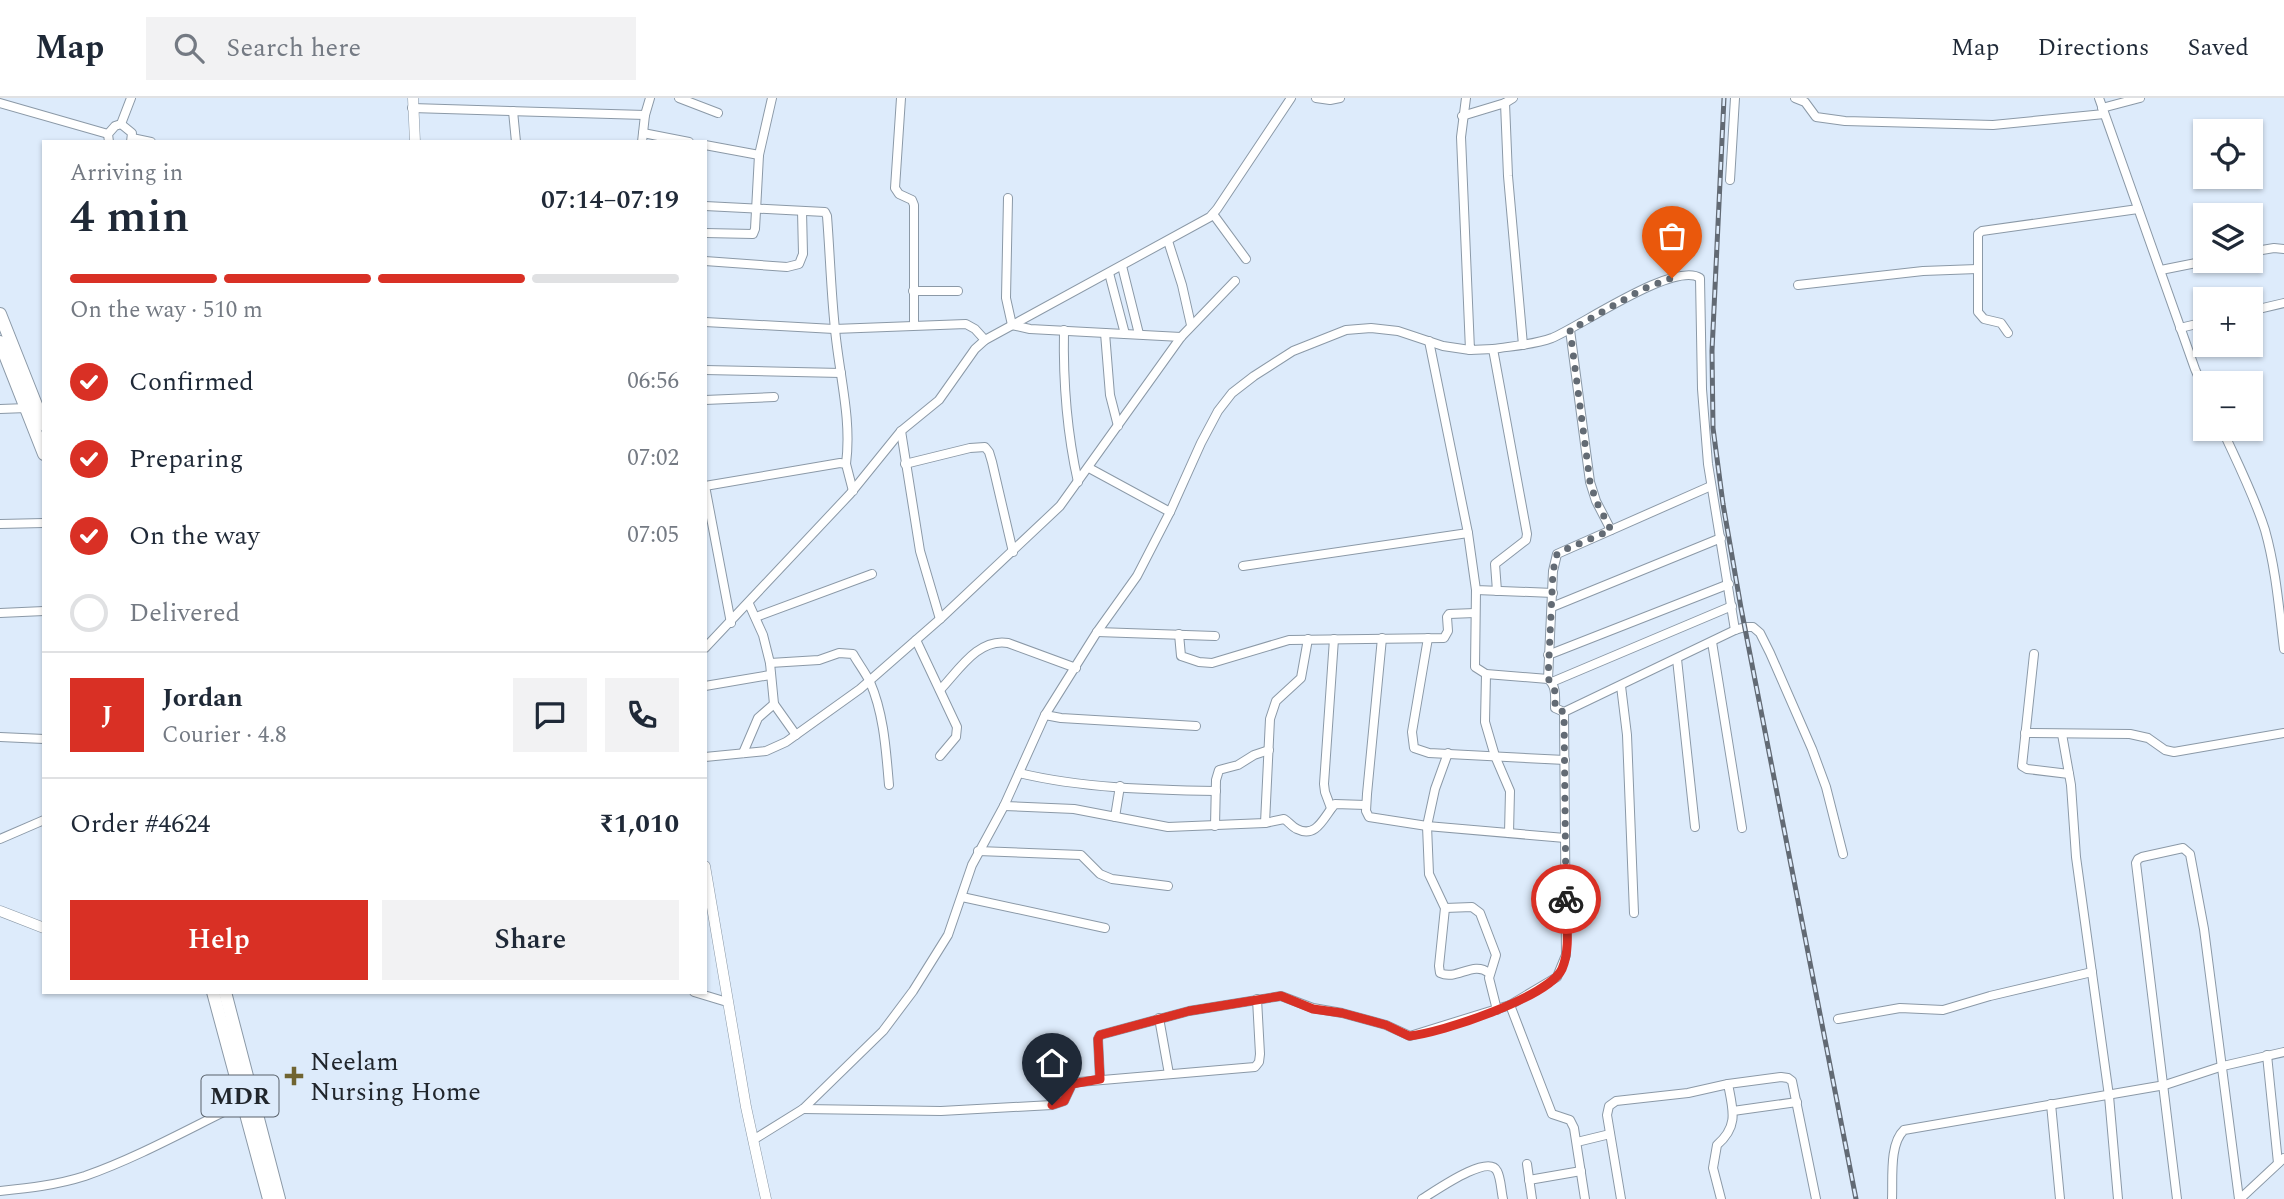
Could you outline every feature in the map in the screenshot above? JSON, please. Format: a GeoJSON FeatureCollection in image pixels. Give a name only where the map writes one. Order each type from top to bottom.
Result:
{"type":"FeatureCollection","features":[{"type":"Feature","properties":{"kind":"main road"},"geometry":{"type":"LineString","coordinates":[[0,314],[42,446]]}},
{"type":"Feature","properties":{"kind":"main road"},"geometry":{"type":"LineString","coordinates":[[0,342],[32,408],[42,422]]}},
{"type":"Feature","properties":{"kind":"main road","name":"MDR"},"geometry":{"type":"LineString","coordinates":[[217,994],[242,1103],[269,1199]]}},
{"type":"Feature","properties":{"kind":"main road","name":"MDR"},"geometry":{"type":"LineString","coordinates":[[217,994],[279,1199]]}},
{"type":"Feature","properties":{"kind":"street"},"geometry":{"type":"LineString","coordinates":[[121,124],[131,98]]}},
{"type":"Feature","properties":{"kind":"street"},"geometry":{"type":"LineString","coordinates":[[650,98],[642,137],[670,140]]}},
{"type":"Feature","properties":{"kind":"street"},"geometry":{"type":"LineString","coordinates":[[679,98],[718,113]]}},
{"type":"Feature","properties":{"kind":"street"},"geometry":{"type":"LineString","coordinates":[[707,233],[753,234],[759,155],[772,98]]}},
{"type":"Feature","properties":{"kind":"street"},"geometry":{"type":"LineString","coordinates":[[901,98],[895,188],[899,194],[912,200],[914,205],[914,326]]}},
{"type":"Feature","properties":{"kind":"street"},"geometry":{"type":"LineString","coordinates":[[707,646],[853,491],[901,431],[939,400],[975,349],[985,340],[1203,222],[1213,214],[1291,98]]}},
{"type":"Feature","properties":{"kind":"street"},"geometry":{"type":"LineString","coordinates":[[1316,98],[1340,98]]}},
{"type":"Feature","properties":{"kind":"street"},"geometry":{"type":"LineString","coordinates":[[1466,98],[1461,137],[1470,350]]}},
{"type":"Feature","properties":{"kind":"street"},"geometry":{"type":"LineString","coordinates":[[1730,180],[1735,98]]}},
{"type":"Feature","properties":{"kind":"street"},"geometry":{"type":"LineString","coordinates":[[1795,98],[1805,102],[1816,117],[1845,121],[1993,125],[2103,111],[2140,98]]}},
{"type":"Feature","properties":{"kind":"street"},"geometry":{"type":"LineString","coordinates":[[2099,98],[2197,371]]}},
{"type":"Feature","properties":{"kind":"street"},"geometry":{"type":"LineString","coordinates":[[1462,116],[1509,100],[1508,176],[1523,345]]}},
{"type":"Feature","properties":{"kind":"street"},"geometry":{"type":"LineString","coordinates":[[0,103],[109,138],[115,126],[121,124],[128,128],[132,140]]}},
{"type":"Feature","properties":{"kind":"street"},"geometry":{"type":"LineString","coordinates":[[415,140],[412,103],[513,111],[645,115]]}},
{"type":"Feature","properties":{"kind":"street"},"geometry":{"type":"LineString","coordinates":[[513,111],[516,140]]}},
{"type":"Feature","properties":{"kind":"street"},"geometry":{"type":"LineString","coordinates":[[707,145],[759,155]]}},
{"type":"Feature","properties":{"kind":"street"},"geometry":{"type":"LineString","coordinates":[[1008,198],[1006,298],[1012,325]]}},
{"type":"Feature","properties":{"kind":"street"},"geometry":{"type":"LineString","coordinates":[[707,206],[821,211],[827,216],[834,329],[848,444],[846,464],[853,491]]}},
{"type":"Feature","properties":{"kind":"street"},"geometry":{"type":"LineString","coordinates":[[2008,333],[2001,323],[1979,317],[1977,238],[1982,231],[2138,209]]}},
{"type":"Feature","properties":{"kind":"street"},"geometry":{"type":"LineString","coordinates":[[707,261],[787,267],[799,264],[803,254],[802,211]]}},
{"type":"Feature","properties":{"kind":"street"},"geometry":{"type":"LineString","coordinates":[[1213,214],[1246,259]]}},
{"type":"Feature","properties":{"kind":"street"},"geometry":{"type":"LineString","coordinates":[[1168,241],[1191,325]]}},
{"type":"Feature","properties":{"kind":"street"},"geometry":{"type":"LineString","coordinates":[[2263,250],[2284,249]]}},
{"type":"Feature","properties":{"kind":"street"},"geometry":{"type":"LineString","coordinates":[[2161,270],[2193,264]]}},
{"type":"Feature","properties":{"kind":"street"},"geometry":{"type":"LineString","coordinates":[[1122,266],[1139,334]]}},
{"type":"Feature","properties":{"kind":"street"},"geometry":{"type":"LineString","coordinates":[[1798,285],[1923,271],[1977,269]]}},
{"type":"Feature","properties":{"kind":"street"},"geometry":{"type":"LineString","coordinates":[[1109,273],[1125,334]]}},
{"type":"Feature","properties":{"kind":"street"},"geometry":{"type":"LineString","coordinates":[[753,1140],[803,1109],[892,1021],[948,935],[978,852],[1004,806],[1045,715],[1097,632],[1137,576],[1218,411],[1232,393],[1293,351],[1346,330],[1371,328],[1398,331],[1470,350],[1523,345],[1570,330],[1657,282],[1689,275],[1700,278],[1702,389],[1711,486],[1735,630]]}},
{"type":"Feature","properties":{"kind":"street"},"geometry":{"type":"LineString","coordinates":[[707,757],[766,751],[796,735],[869,681],[940,620],[1060,506],[1181,337],[1235,281]]}},
{"type":"Feature","properties":{"kind":"street"},"geometry":{"type":"LineString","coordinates":[[913,291],[958,292]]}},
{"type":"Feature","properties":{"kind":"street"},"geometry":{"type":"LineString","coordinates":[[2263,308],[2284,303]]}},
{"type":"Feature","properties":{"kind":"street"},"geometry":{"type":"LineString","coordinates":[[707,321],[834,329],[966,324],[985,340]]}},
{"type":"Feature","properties":{"kind":"street"},"geometry":{"type":"LineString","coordinates":[[1012,325],[1030,329],[1181,337]]}},
{"type":"Feature","properties":{"kind":"street"},"geometry":{"type":"LineString","coordinates":[[2180,328],[2193,325]]}},
{"type":"Feature","properties":{"kind":"street"},"geometry":{"type":"LineString","coordinates":[[1064,330],[1071,444],[1078,482]]}},
{"type":"Feature","properties":{"kind":"street"},"geometry":{"type":"LineString","coordinates":[[1570,330],[1590,482],[1596,501],[1611,530]]}},
{"type":"Feature","properties":{"kind":"street"},"geometry":{"type":"LineString","coordinates":[[1105,333],[1110,395],[1118,426]]}},
{"type":"Feature","properties":{"kind":"street"},"geometry":{"type":"LineString","coordinates":[[1429,341],[1468,533],[1476,590],[1475,667],[1479,671],[1550,680],[1732,606]]}},
{"type":"Feature","properties":{"kind":"street"},"geometry":{"type":"LineString","coordinates":[[1493,349],[1527,534],[1526,540],[1495,565],[1497,591]]}},
{"type":"Feature","properties":{"kind":"street"},"geometry":{"type":"LineString","coordinates":[[707,370],[841,373]]}},
{"type":"Feature","properties":{"kind":"street"},"geometry":{"type":"LineString","coordinates":[[707,400],[774,397]]}},
{"type":"Feature","properties":{"kind":"street"},"geometry":{"type":"LineString","coordinates":[[0,409],[32,408]]}},
{"type":"Feature","properties":{"kind":"street"},"geometry":{"type":"LineString","coordinates":[[901,431],[919,551],[940,620]]}},
{"type":"Feature","properties":{"kind":"street"},"geometry":{"type":"LineString","coordinates":[[2228,441],[2256,503],[2265,530],[2276,578],[2284,649]]}},
{"type":"Feature","properties":{"kind":"street"},"geometry":{"type":"LineString","coordinates":[[905,464],[970,448],[985,447],[992,462],[1013,552]]}},
{"type":"Feature","properties":{"kind":"street"},"geometry":{"type":"LineString","coordinates":[[707,486],[846,464]]}},
{"type":"Feature","properties":{"kind":"street"},"geometry":{"type":"LineString","coordinates":[[1089,468],[1170,512]]}},
{"type":"Feature","properties":{"kind":"street"},"geometry":{"type":"LineString","coordinates":[[1711,486],[1557,554],[1553,571],[1549,655],[1555,708],[1564,712],[1735,630],[1753,627],[1760,633],[1770,653],[1812,749],[1826,787],[1843,854]]}},
{"type":"Feature","properties":{"kind":"street"},"geometry":{"type":"LineString","coordinates":[[707,497],[731,623]]}},
{"type":"Feature","properties":{"kind":"street"},"geometry":{"type":"LineString","coordinates":[[0,524],[42,523]]}},
{"type":"Feature","properties":{"kind":"street"},"geometry":{"type":"LineString","coordinates":[[1243,566],[1468,533]]}},
{"type":"Feature","properties":{"kind":"street"},"geometry":{"type":"LineString","coordinates":[[1552,607],[1721,538]]}},
{"type":"Feature","properties":{"kind":"street"},"geometry":{"type":"LineString","coordinates":[[756,617],[872,574]]}},
{"type":"Feature","properties":{"kind":"street"},"geometry":{"type":"LineString","coordinates":[[1549,655],[1728,584]]}},
{"type":"Feature","properties":{"kind":"street"},"geometry":{"type":"LineString","coordinates":[[1476,590],[1553,593]]}},
{"type":"Feature","properties":{"kind":"street"},"geometry":{"type":"LineString","coordinates":[[749,604],[764,635],[774,704],[796,735]]}},
{"type":"Feature","properties":{"kind":"street"},"geometry":{"type":"LineString","coordinates":[[0,613],[42,611]]}},
{"type":"Feature","properties":{"kind":"street"},"geometry":{"type":"LineString","coordinates":[[1180,634],[1181,656],[1199,662],[1218,662],[1279,642],[1308,639],[1444,638],[1447,635],[1449,614],[1475,613]]}},
{"type":"Feature","properties":{"kind":"street"},"geometry":{"type":"LineString","coordinates":[[1097,632],[1215,636]]}},
{"type":"Feature","properties":{"kind":"street"},"geometry":{"type":"LineString","coordinates":[[1382,638],[1366,805],[1369,817],[1565,838]]}},
{"type":"Feature","properties":{"kind":"street"},"geometry":{"type":"LineString","coordinates":[[1428,638],[1413,720],[1412,741],[1415,748],[1421,751],[1564,760]]}},
{"type":"Feature","properties":{"kind":"street"},"geometry":{"type":"LineString","coordinates":[[1265,823],[1272,710],[1281,696],[1301,678],[1308,639]]}},
{"type":"Feature","properties":{"kind":"street"},"geometry":{"type":"LineString","coordinates":[[1331,807],[1324,784],[1334,639]]}},
{"type":"Feature","properties":{"kind":"street"},"geometry":{"type":"LineString","coordinates":[[916,640],[958,731],[940,756]]}},
{"type":"Feature","properties":{"kind":"street"},"geometry":{"type":"LineString","coordinates":[[940,690],[984,645],[997,641],[1076,668]]}},
{"type":"Feature","properties":{"kind":"street"},"geometry":{"type":"LineString","coordinates":[[1712,642],[1742,828]]}},
{"type":"Feature","properties":{"kind":"street"},"geometry":{"type":"LineString","coordinates":[[770,663],[819,660],[847,652],[853,654],[869,681],[881,720],[889,785]]}},
{"type":"Feature","properties":{"kind":"street"},"geometry":{"type":"LineString","coordinates":[[2034,654],[2023,768],[2069,774]]}},
{"type":"Feature","properties":{"kind":"street"},"geometry":{"type":"LineString","coordinates":[[1677,659],[1695,827]]}},
{"type":"Feature","properties":{"kind":"street"},"geometry":{"type":"LineString","coordinates":[[707,686],[770,674]]}},
{"type":"Feature","properties":{"kind":"street"},"geometry":{"type":"LineString","coordinates":[[1486,674],[1485,722],[1495,756],[1510,791],[1508,833]]}},
{"type":"Feature","properties":{"kind":"street"},"geometry":{"type":"LineString","coordinates":[[1621,686],[1627,735],[1634,913]]}},
{"type":"Feature","properties":{"kind":"street"},"geometry":{"type":"LineString","coordinates":[[743,754],[758,718],[774,704]]}},
{"type":"Feature","properties":{"kind":"street"},"geometry":{"type":"LineString","coordinates":[[1100,1079],[1100,1035],[1159,1018],[1257,999],[1288,997],[1313,1009],[1342,1013],[1386,1025],[1409,1036],[1510,1005],[1557,977],[1566,955],[1564,712]]}},
{"type":"Feature","properties":{"kind":"street"},"geometry":{"type":"LineString","coordinates":[[1045,715],[1196,726]]}},
{"type":"Feature","properties":{"kind":"street"},"geometry":{"type":"LineString","coordinates":[[2025,733],[2130,734],[2148,738],[2165,750],[2174,752],[2284,733]]}},
{"type":"Feature","properties":{"kind":"street"},"geometry":{"type":"LineString","coordinates":[[2062,734],[2109,1096],[2118,1199]]}},
{"type":"Feature","properties":{"kind":"street"},"geometry":{"type":"LineString","coordinates":[[0,737],[42,739]]}},
{"type":"Feature","properties":{"kind":"street"},"geometry":{"type":"LineString","coordinates":[[1215,826],[1219,770],[1238,765],[1269,750]]}},
{"type":"Feature","properties":{"kind":"street"},"geometry":{"type":"LineString","coordinates":[[1448,753],[1434,789],[1427,825],[1429,874],[1445,908],[1438,966],[1440,973],[1446,976],[1477,968],[1489,973]]}},
{"type":"Feature","properties":{"kind":"street"},"geometry":{"type":"LineString","coordinates":[[1019,773],[1057,780],[1163,790],[1216,791]]}},
{"type":"Feature","properties":{"kind":"street"},"geometry":{"type":"LineString","coordinates":[[1115,817],[1120,786]]}},
{"type":"Feature","properties":{"kind":"street"},"geometry":{"type":"LineString","coordinates":[[1004,806],[1074,809],[1168,827],[1265,823],[1284,819],[1296,829],[1311,831],[1319,826],[1331,807],[1340,803],[1366,805]]}},
{"type":"Feature","properties":{"kind":"street"},"geometry":{"type":"LineString","coordinates":[[0,839],[42,821]]}},
{"type":"Feature","properties":{"kind":"street"},"geometry":{"type":"LineString","coordinates":[[2178,1199],[2136,863],[2142,857],[2183,848],[2190,854],[2204,929],[2239,1199]]}},
{"type":"Feature","properties":{"kind":"street"},"geometry":{"type":"LineString","coordinates":[[978,852],[1081,855],[1100,874],[1112,879],[1168,886]]}},
{"type":"Feature","properties":{"kind":"street"},"geometry":{"type":"LineString","coordinates":[[707,878],[727,1002],[766,1199]]}},
{"type":"Feature","properties":{"kind":"street"},"geometry":{"type":"LineString","coordinates":[[962,897],[1105,928]]}},
{"type":"Feature","properties":{"kind":"street"},"geometry":{"type":"LineString","coordinates":[[1445,908],[1472,907],[1480,913],[1496,955],[1489,973],[1497,1010]]}},
{"type":"Feature","properties":{"kind":"street"},"geometry":{"type":"LineString","coordinates":[[0,911],[42,927]]}},
{"type":"Feature","properties":{"kind":"street"},"geometry":{"type":"LineString","coordinates":[[1838,1019],[1900,1008],[1943,1010],[2092,972]]}},
{"type":"Feature","properties":{"kind":"street"},"geometry":{"type":"LineString","coordinates":[[701,994],[727,1002]]}},
{"type":"Feature","properties":{"kind":"street"},"geometry":{"type":"LineString","coordinates":[[803,1109],[940,1111],[1052,1105],[1064,1101],[1072,1084],[1100,1079],[1255,1066],[1259,1062],[1260,1054],[1257,999]]}},
{"type":"Feature","properties":{"kind":"street"},"geometry":{"type":"LineString","coordinates":[[1510,1005],[1552,1114],[1570,1120],[1577,1142],[1585,1199]]}},
{"type":"Feature","properties":{"kind":"street"},"geometry":{"type":"LineString","coordinates":[[1159,1018],[1169,1074]]}},
{"type":"Feature","properties":{"kind":"street"},"geometry":{"type":"LineString","coordinates":[[1892,1199],[1895,1146],[1904,1130],[2165,1085],[2223,1066],[2284,1052]]}},
{"type":"Feature","properties":{"kind":"street"},"geometry":{"type":"LineString","coordinates":[[2239,1199],[2281,1161],[2267,1055]]}},
{"type":"Feature","properties":{"kind":"street"},"geometry":{"type":"LineString","coordinates":[[1621,1199],[1607,1115],[1609,1106],[1616,1101],[1788,1078],[1794,1087],[1816,1199]]}},
{"type":"Feature","properties":{"kind":"street"},"geometry":{"type":"LineString","coordinates":[[1721,1199],[1713,1168],[1717,1145],[1731,1130],[1733,1111],[1728,1084]]}},
{"type":"Feature","properties":{"kind":"street"},"geometry":{"type":"LineString","coordinates":[[1733,1111],[1797,1102]]}},
{"type":"Feature","properties":{"kind":"street"},"geometry":{"type":"LineString","coordinates":[[0,1191],[52,1185],[84,1176],[116,1164],[242,1103]]}},
{"type":"Feature","properties":{"kind":"street"},"geometry":{"type":"LineString","coordinates":[[2051,1104],[2060,1199]]}},
{"type":"Feature","properties":{"kind":"street"},"geometry":{"type":"LineString","coordinates":[[1577,1142],[1611,1134]]}},
{"type":"Feature","properties":{"kind":"street"},"geometry":{"type":"LineString","coordinates":[[1527,1164],[1532,1199]]}},
{"type":"Feature","properties":{"kind":"street"},"geometry":{"type":"LineString","coordinates":[[1422,1199],[1470,1171],[1488,1165],[1498,1171],[1503,1199]]}},
{"type":"Feature","properties":{"kind":"street"},"geometry":{"type":"LineString","coordinates":[[1529,1180],[1581,1171]]}},
{"type":"Feature","properties":{"kind":"railway"},"geometry":{"type":"LineString","coordinates":[[1724,98],[1712,351],[1713,428],[1741,608],[1856,1199]]}},
{"type":"Feature","properties":{"kind":"way so far"},"geometry":{"type":"LineString","coordinates":[[1566,899],[1564,712],[1555,708],[1555,690],[1548,679],[1554,562],[1557,554],[1562,551],[1611,530],[1596,501],[1590,482],[1570,330],[1643,289],[1672,278]]}},
{"type":"Feature","properties":{"kind":"place","name":"Neelam Nursing Home"},"geometry":{"type":"Point","coordinates":[294,1076]}},
{"type":"Feature","properties":{"kind":"route"},"geometry":{"type":"LineString","coordinates":[[1052,1105],[1064,1101],[1072,1084],[1100,1079],[1100,1035],[1189,1011],[1281,996],[1294,999],[1313,1009],[1342,1013],[1386,1025],[1409,1036],[1504,1008],[1557,977],[1566,955],[1566,899]]}}]}
